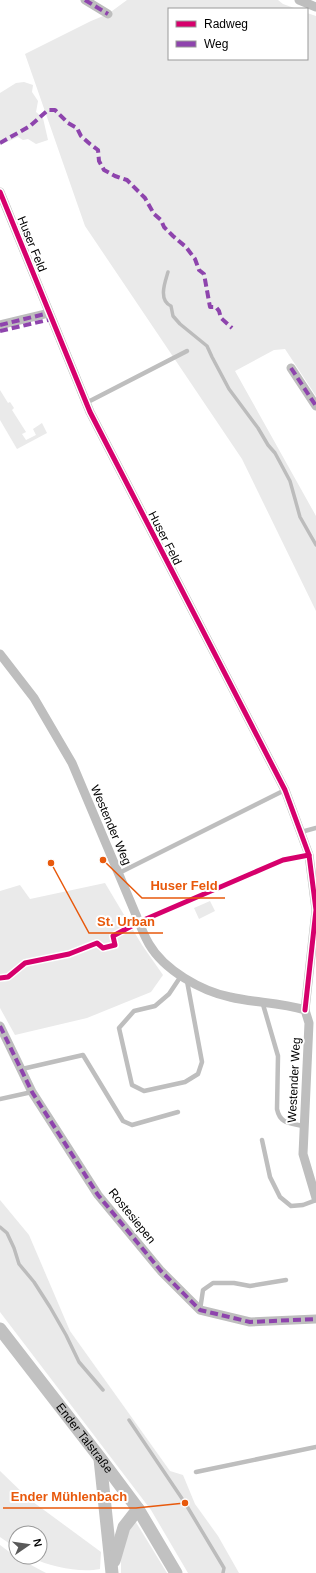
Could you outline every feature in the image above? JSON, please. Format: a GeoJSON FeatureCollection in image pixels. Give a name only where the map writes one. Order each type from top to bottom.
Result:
{"type":"FeatureCollection","features":[{"type":"Feature","properties":{"kind":"main road","name":"Ender Talstraße"},"geometry":{"type":"LineString","coordinates":[[0,1329],[138,1509],[176,1573]]}},
{"type":"Feature","properties":{"kind":"main road"},"geometry":{"type":"LineString","coordinates":[[100,1458],[112,1572]]}},
{"type":"Feature","properties":{"kind":"main road"},"geometry":{"type":"LineString","coordinates":[[112,1572],[117,1546],[124,1527],[138,1509]]}},
{"type":"Feature","properties":{"kind":"street"},"geometry":{"type":"LineString","coordinates":[[85,0],[108,14]]}},
{"type":"Feature","properties":{"kind":"street"},"geometry":{"type":"LineString","coordinates":[[299,0],[316,7]]}},
{"type":"Feature","properties":{"kind":"street","name":"Huser Feld"},"geometry":{"type":"LineString","coordinates":[[1,197],[86,403],[285,790],[301,832],[309,854],[316,910],[305,1010]]}},
{"type":"Feature","properties":{"kind":"street"},"geometry":{"type":"LineString","coordinates":[[0,325],[50,314]]}},
{"type":"Feature","properties":{"kind":"street"},"geometry":{"type":"LineString","coordinates":[[291,368],[316,406]]}},
{"type":"Feature","properties":{"kind":"street","name":"Westender Weg"},"geometry":{"type":"LineString","coordinates":[[0,654],[34,698],[72,763],[150,945],[166,964],[184,978],[202,987],[229,997],[290,1005],[305,1010],[309,1023],[303,1126],[303,1154],[316,1199]]}},
{"type":"Feature","properties":{"kind":"street","name":"Rostesiepen"},"geometry":{"type":"LineString","coordinates":[[0,1026],[32,1092],[98,1195],[160,1270],[200,1310]]}},
{"type":"Feature","properties":{"kind":"street"},"geometry":{"type":"LineString","coordinates":[[200,1310],[250,1322],[316,1319]]}},
{"type":"Feature","properties":{"kind":"lane"},"geometry":{"type":"LineString","coordinates":[[86,403],[187,351]]}},
{"type":"Feature","properties":{"kind":"lane"},"geometry":{"type":"LineString","coordinates":[[118,873],[285,790]]}},
{"type":"Feature","properties":{"kind":"lane"},"geometry":{"type":"LineString","coordinates":[[301,832],[316,828]]}},
{"type":"Feature","properties":{"kind":"lane"},"geometry":{"type":"LineString","coordinates":[[184,978],[202,1062],[198,1074],[186,1082],[144,1091],[132,1085],[119,1028],[134,1011],[155,1006],[184,978]]}},
{"type":"Feature","properties":{"kind":"lane"},"geometry":{"type":"LineString","coordinates":[[262,1001],[278,1056],[279,1116],[284,1122],[303,1126]]}},
{"type":"Feature","properties":{"kind":"lane"},"geometry":{"type":"LineString","coordinates":[[22,1070],[83,1055],[123,1121],[132,1125],[178,1112]]}},
{"type":"Feature","properties":{"kind":"lane"},"geometry":{"type":"LineString","coordinates":[[0,1099],[32,1092]]}},
{"type":"Feature","properties":{"kind":"lane"},"geometry":{"type":"LineString","coordinates":[[262,1140],[270,1177],[280,1197],[291,1206],[303,1205],[316,1199]]}},
{"type":"Feature","properties":{"kind":"lane"},"geometry":{"type":"LineString","coordinates":[[200,1310],[202,1290],[213,1283],[234,1283],[250,1286],[286,1280]]}},
{"type":"Feature","properties":{"kind":"lane"},"geometry":{"type":"LineString","coordinates":[[196,1472],[316,1447]]}},
{"type":"Feature","properties":{"kind":"shaded area"},"geometry":{"type":"Polygon","coordinates":[[[127,0],[278,0],[283,4],[294,8],[168,8],[168,60],[308,60],[308,13],[316,16],[316,396],[285,349],[274,350],[235,371],[316,516],[316,611],[242,459],[85,226],[25,54],[108,14],[127,0]]]}},
{"type":"Feature","properties":{"kind":"shaded area"},"geometry":{"type":"Polygon","coordinates":[[[24,82],[33,85],[32,92],[38,101],[36,112],[43,118],[48,140],[36,144],[28,139],[23,140],[18,137],[0,145],[0,93],[16,83],[24,82]]]}},
{"type":"Feature","properties":{"kind":"shaded area"},"geometry":{"type":"Polygon","coordinates":[[[0,390],[8,403],[10,402],[14,408],[12,410],[26,432],[22,434],[26,440],[36,435],[33,429],[42,423],[47,433],[17,449],[0,420],[0,390]]]}},
{"type":"Feature","properties":{"kind":"shaded area"},"geometry":{"type":"Polygon","coordinates":[[[105,883],[142,945],[163,975],[151,992],[87,1018],[15,1035],[0,1008],[0,891],[20,885],[30,899],[105,883]]]}},
{"type":"Feature","properties":{"kind":"shaded area"},"geometry":{"type":"Polygon","coordinates":[[[210,901],[215,911],[199,919],[194,908],[210,901]]]}},
{"type":"Feature","properties":{"kind":"shaded area"},"geometry":{"type":"Polygon","coordinates":[[[0,1200],[29,1235],[70,1331],[170,1471],[183,1475],[195,1504],[218,1536],[239,1573],[188,1573],[151,1510],[0,1312],[0,1200]]]}},
{"type":"Feature","properties":{"kind":"shaded area"},"geometry":{"type":"Polygon","coordinates":[[[0,1471],[29,1499],[101,1552],[100,1569],[75,1570],[48,1564],[48,1525],[8,1525],[8,1542],[0,1537],[0,1471]]]}},
{"type":"Feature","properties":{"kind":"shaded area"},"geometry":{"type":"Polygon","coordinates":[[[134,1519],[167,1573],[121,1573],[121,1547],[134,1519]]]}},
{"type":"Feature","properties":{"kind":"shaded area"},"geometry":{"type":"Polygon","coordinates":[[[0,1545],[8,1551],[8,1565],[31,1565],[46,1573],[0,1573],[0,1545]]]}},
{"type":"Feature","properties":{"kind":"waterway"},"geometry":{"type":"LineString","coordinates":[[168,272],[164,286],[164,295],[165,300],[171,306],[173,316],[180,324],[207,346],[229,389],[275,453],[290,481],[300,517],[316,545]]}},
{"type":"Feature","properties":{"kind":"waterway"},"geometry":{"type":"LineString","coordinates":[[0,1227],[7,1233],[19,1264],[34,1282],[50,1307],[79,1362],[103,1390]]}},
{"type":"Feature","properties":{"kind":"waterway"},"geometry":{"type":"LineString","coordinates":[[129,1420],[185,1503],[224,1568],[223,1573]]}},
{"type":"Feature","properties":{"kind":"marked path"},"geometry":{"type":"LineString","coordinates":[[85,0],[108,14]]}},
{"type":"Feature","properties":{"kind":"marked path"},"geometry":{"type":"LineString","coordinates":[[0,143],[30,126],[48,110],[55,110],[68,123],[77,128],[81,136],[98,150],[99,161],[104,170],[127,180],[145,198],[154,214],[161,220],[164,227],[186,247],[195,259],[199,270],[204,274],[210,307],[216,307],[221,318],[232,328]]}},
{"type":"Feature","properties":{"kind":"marked path"},"geometry":{"type":"LineString","coordinates":[[0,325],[49,313]]}},
{"type":"Feature","properties":{"kind":"marked path"},"geometry":{"type":"LineString","coordinates":[[0,331],[52,319]]}},
{"type":"Feature","properties":{"kind":"marked path"},"geometry":{"type":"LineString","coordinates":[[291,368],[316,406]]}},
{"type":"Feature","properties":{"kind":"marked path"},"geometry":{"type":"LineString","coordinates":[[0,1026],[32,1092],[98,1195],[161,1271],[200,1310],[250,1322],[316,1319]]}},
{"type":"Feature","properties":{"kind":"cycle path"},"geometry":{"type":"LineString","coordinates":[[0,192],[90,412],[285,790],[309,855],[316,910],[305,1010]]}},
{"type":"Feature","properties":{"kind":"cycle path"},"geometry":{"type":"LineString","coordinates":[[0,978],[8,977],[25,963],[69,954],[97,943],[103,948],[115,945],[113,936],[139,922],[283,860],[309,855]]}},
{"type":"Feature","properties":{"kind":"place","name":"Huser Feld"},"geometry":{"type":"Point","coordinates":[103,860]}},
{"type":"Feature","properties":{"kind":"place","name":"St. Urban"},"geometry":{"type":"Point","coordinates":[51,863]}},
{"type":"Feature","properties":{"kind":"place","name":"Ender Mühlenbach"},"geometry":{"type":"Point","coordinates":[185,1503]}}]}
